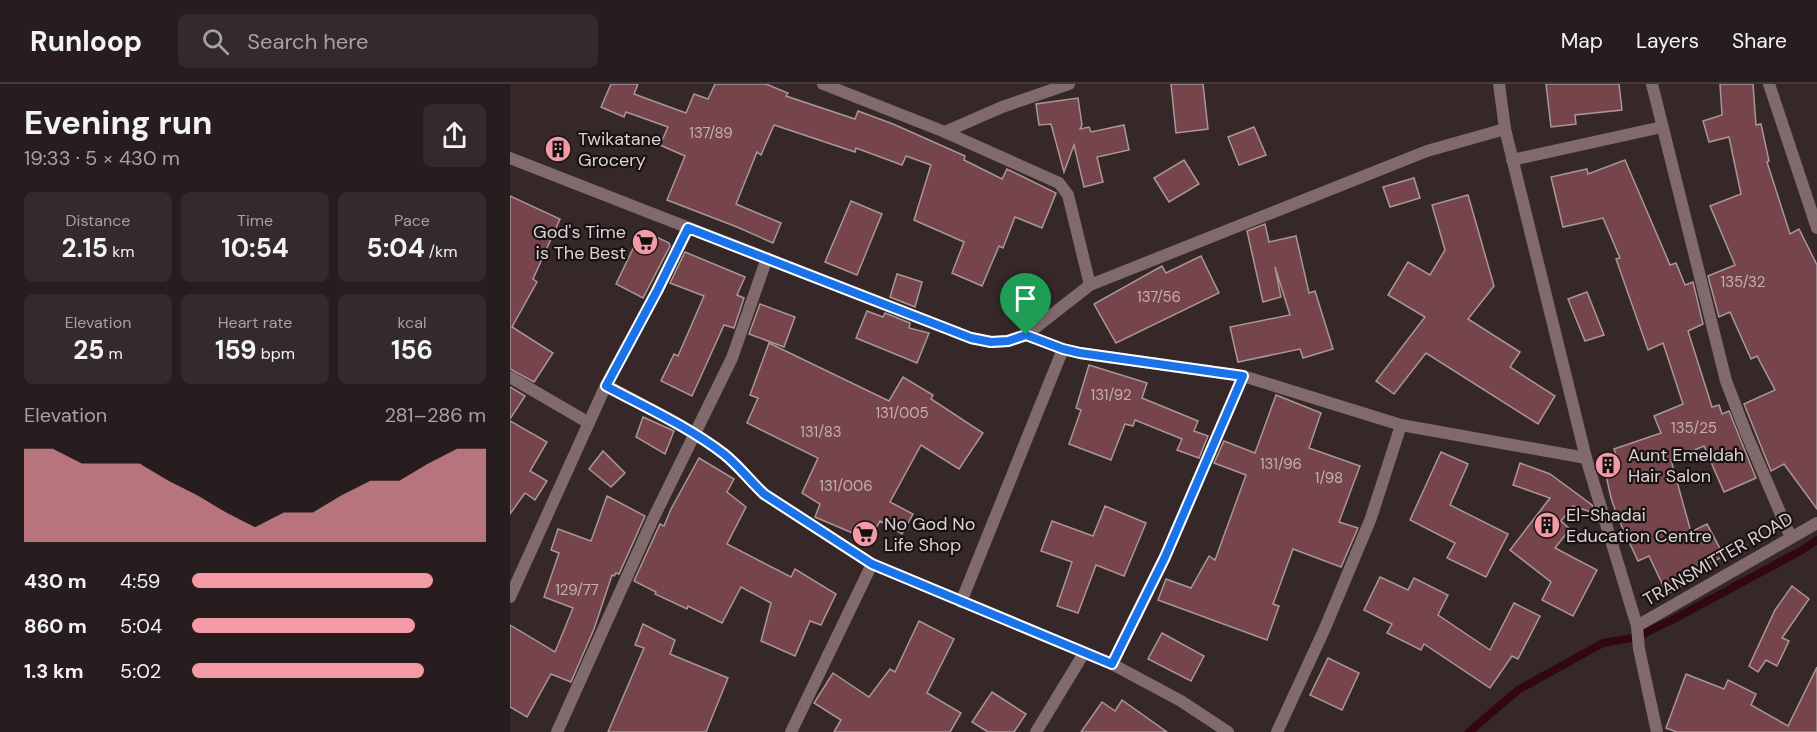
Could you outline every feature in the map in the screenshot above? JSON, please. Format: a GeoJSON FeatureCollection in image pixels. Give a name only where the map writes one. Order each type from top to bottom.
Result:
{"type":"FeatureCollection","features":[{"type":"Feature","properties":{"kind":"street"},"geometry":{"type":"LineString","coordinates":[[823,84],[945,132],[1059,183],[1068,195],[1090,285]]}},
{"type":"Feature","properties":{"kind":"street"},"geometry":{"type":"LineString","coordinates":[[945,132],[1002,107],[1069,84]]}},
{"type":"Feature","properties":{"kind":"street"},"geometry":{"type":"LineString","coordinates":[[1499,84],[1504,129],[1586,458],[1637,626],[1639,649],[1657,732]]}},
{"type":"Feature","properties":{"kind":"street"},"geometry":{"type":"LineString","coordinates":[[1652,84],[1726,381],[1791,538]]}},
{"type":"Feature","properties":{"kind":"street"},"geometry":{"type":"LineString","coordinates":[[1769,84],[1817,228]]}},
{"type":"Feature","properties":{"kind":"street"},"geometry":{"type":"LineString","coordinates":[[1512,160],[1662,127]]}},
{"type":"Feature","properties":{"kind":"street"},"geometry":{"type":"LineString","coordinates":[[510,158],[971,338],[991,342],[1008,341],[1026,335],[1090,285],[1427,151],[1504,129]]}},
{"type":"Feature","properties":{"kind":"street"},"geometry":{"type":"LineString","coordinates":[[510,597],[514,577],[606,386],[688,228]]}},
{"type":"Feature","properties":{"kind":"street"},"geometry":{"type":"LineString","coordinates":[[557,732],[652,521],[732,358],[766,258]]}},
{"type":"Feature","properties":{"kind":"street"},"geometry":{"type":"LineString","coordinates":[[1026,335],[1063,349],[1243,376],[1401,425],[1586,458]]}},
{"type":"Feature","properties":{"kind":"street"},"geometry":{"type":"LineString","coordinates":[[961,602],[1063,349]]}},
{"type":"Feature","properties":{"kind":"street"},"geometry":{"type":"LineString","coordinates":[[1112,664],[1165,557],[1243,376]]}},
{"type":"Feature","properties":{"kind":"street"},"geometry":{"type":"LineString","coordinates":[[510,377],[589,423]]}},
{"type":"Feature","properties":{"kind":"street"},"geometry":{"type":"LineString","coordinates":[[606,386],[723,453],[739,466],[748,480],[764,494],[872,564],[1112,664],[1181,701],[1228,732]]}},
{"type":"Feature","properties":{"kind":"street"},"geometry":{"type":"LineString","coordinates":[[1277,732],[1325,628],[1371,518],[1401,425]]}},
{"type":"Feature","properties":{"kind":"street","name":"TRANSMITTER ROAD"},"geometry":{"type":"LineString","coordinates":[[1637,626],[1817,523]]}},
{"type":"Feature","properties":{"kind":"street"},"geometry":{"type":"LineString","coordinates":[[791,732],[872,564]]}},
{"type":"Feature","properties":{"kind":"street"},"geometry":{"type":"LineString","coordinates":[[1036,732],[1083,653]]}},
{"type":"Feature","properties":{"kind":"building"},"geometry":{"type":"Polygon","coordinates":[[[611,84],[638,84],[634,94],[686,113],[694,94],[708,99],[715,84],[766,84],[788,93],[786,96],[855,119],[858,111],[893,124],[965,156],[964,160],[1002,179],[1007,169],[1056,193],[1042,228],[1015,217],[1003,248],[999,246],[982,286],[952,273],[964,242],[914,220],[931,165],[906,156],[902,165],[856,148],[855,152],[774,125],[761,155],[757,152],[736,204],[781,223],[773,243],[667,200],[685,156],[660,145],[668,127],[626,112],[624,117],[601,107],[611,84]]]}},
{"type":"Feature","properties":{"kind":"building"},"geometry":{"type":"Polygon","coordinates":[[[1171,84],[1203,84],[1208,129],[1176,133],[1171,84]]]}},
{"type":"Feature","properties":{"kind":"building"},"geometry":{"type":"Polygon","coordinates":[[[1546,84],[1619,84],[1622,110],[1575,115],[1576,124],[1551,127],[1546,84]]]}},
{"type":"Feature","properties":{"kind":"building"},"geometry":{"type":"Polygon","coordinates":[[[1720,84],[1753,84],[1756,125],[1761,124],[1769,161],[1767,162],[1790,234],[1799,229],[1817,265],[1817,509],[1784,464],[1771,471],[1744,404],[1775,390],[1757,356],[1751,359],[1730,312],[1719,317],[1708,276],[1735,265],[1710,206],[1741,194],[1729,137],[1709,142],[1703,121],[1722,115],[1720,84]]]}},
{"type":"Feature","properties":{"kind":"building"},"geometry":{"type":"Polygon","coordinates":[[[1078,98],[1082,125],[1080,129],[1089,127],[1091,132],[1124,125],[1129,150],[1097,157],[1103,182],[1084,187],[1074,145],[1064,172],[1051,124],[1039,125],[1036,104],[1078,98]]]}},
{"type":"Feature","properties":{"kind":"building"},"geometry":{"type":"Polygon","coordinates":[[[1254,127],[1266,155],[1239,165],[1228,137],[1254,127]]]}},
{"type":"Feature","properties":{"kind":"building"},"geometry":{"type":"Polygon","coordinates":[[[1184,160],[1199,184],[1169,202],[1154,178],[1184,160]]]}},
{"type":"Feature","properties":{"kind":"building"},"geometry":{"type":"Polygon","coordinates":[[[1625,160],[1670,265],[1676,263],[1685,285],[1693,282],[1703,324],[1688,331],[1712,407],[1719,405],[1722,414],[1729,411],[1756,478],[1724,492],[1704,446],[1671,460],[1691,532],[1707,524],[1724,556],[1703,567],[1705,572],[1667,594],[1649,556],[1638,561],[1611,498],[1602,457],[1616,455],[1614,449],[1661,433],[1654,416],[1683,404],[1663,343],[1648,350],[1616,259],[1620,258],[1603,218],[1563,227],[1551,177],[1587,169],[1588,174],[1625,160]]]}},
{"type":"Feature","properties":{"kind":"building"},"geometry":{"type":"Polygon","coordinates":[[[1414,178],[1420,198],[1390,207],[1383,187],[1414,178]]]}},
{"type":"Feature","properties":{"kind":"building"},"geometry":{"type":"Polygon","coordinates":[[[1468,195],[1494,286],[1468,319],[1520,352],[1510,367],[1555,396],[1538,424],[1426,353],[1394,394],[1376,381],[1425,317],[1388,295],[1408,262],[1430,275],[1445,250],[1432,205],[1468,195]]]}},
{"type":"Feature","properties":{"kind":"building"},"geometry":{"type":"Polygon","coordinates":[[[510,196],[560,219],[533,279],[537,282],[512,327],[553,353],[534,382],[510,369],[510,196]]]}},
{"type":"Feature","properties":{"kind":"building"},"geometry":{"type":"Polygon","coordinates":[[[851,201],[882,214],[857,275],[825,262],[851,201]]]}},
{"type":"Feature","properties":{"kind":"building"},"geometry":{"type":"Polygon","coordinates":[[[1265,224],[1269,242],[1296,236],[1309,293],[1315,291],[1333,349],[1303,358],[1300,349],[1238,362],[1230,327],[1290,315],[1275,267],[1281,297],[1263,302],[1247,231],[1265,224]]]}},
{"type":"Feature","properties":{"kind":"building"},"geometry":{"type":"Polygon","coordinates":[[[642,230],[669,243],[670,246],[643,298],[616,284],[642,230]]]}},
{"type":"Feature","properties":{"kind":"building"},"geometry":{"type":"Polygon","coordinates":[[[685,252],[745,277],[737,295],[744,298],[734,328],[724,325],[692,396],[661,381],[674,354],[678,356],[704,296],[670,283],[685,252]]]}},
{"type":"Feature","properties":{"kind":"building"},"geometry":{"type":"Polygon","coordinates":[[[1201,256],[1219,293],[1116,343],[1094,304],[1162,266],[1166,273],[1201,256]]]}},
{"type":"Feature","properties":{"kind":"building"},"geometry":{"type":"Polygon","coordinates":[[[897,274],[922,282],[915,307],[890,297],[897,274]]]}},
{"type":"Feature","properties":{"kind":"building"},"geometry":{"type":"Polygon","coordinates":[[[1587,292],[1604,335],[1585,341],[1568,299],[1587,292]]]}},
{"type":"Feature","properties":{"kind":"building"},"geometry":{"type":"Polygon","coordinates":[[[760,304],[795,317],[784,347],[749,334],[760,304]]]}},
{"type":"Feature","properties":{"kind":"building"},"geometry":{"type":"Polygon","coordinates":[[[867,311],[883,317],[885,313],[910,323],[909,328],[929,333],[917,363],[856,338],[867,311]]]}},
{"type":"Feature","properties":{"kind":"building"},"geometry":{"type":"Polygon","coordinates":[[[769,343],[889,401],[903,377],[933,395],[931,399],[983,433],[959,469],[921,445],[890,502],[913,514],[902,534],[880,521],[869,540],[815,517],[820,504],[802,493],[818,458],[747,423],[758,398],[750,395],[769,343]]]}},
{"type":"Feature","properties":{"kind":"building"},"geometry":{"type":"Polygon","coordinates":[[[1089,365],[1147,383],[1142,398],[1198,421],[1194,431],[1208,436],[1199,458],[1177,450],[1182,439],[1135,420],[1133,426],[1125,424],[1111,460],[1069,444],[1081,410],[1076,408],[1089,365]]]}},
{"type":"Feature","properties":{"kind":"building"},"geometry":{"type":"Polygon","coordinates":[[[510,387],[525,396],[510,419],[510,387]]]}},
{"type":"Feature","properties":{"kind":"building"},"geometry":{"type":"Polygon","coordinates":[[[1276,395],[1321,413],[1309,448],[1360,466],[1339,522],[1358,528],[1341,567],[1293,549],[1273,604],[1279,606],[1267,640],[1158,600],[1166,579],[1191,588],[1209,556],[1215,560],[1246,475],[1214,463],[1224,441],[1255,453],[1276,395]]]}},
{"type":"Feature","properties":{"kind":"building"},"geometry":{"type":"Polygon","coordinates":[[[643,417],[674,431],[665,454],[636,437],[643,417]]]}},
{"type":"Feature","properties":{"kind":"building"},"geometry":{"type":"Polygon","coordinates":[[[510,421],[547,442],[530,471],[547,481],[535,500],[525,493],[510,514],[510,421]]]}},
{"type":"Feature","properties":{"kind":"building"},"geometry":{"type":"Polygon","coordinates":[[[603,451],[625,473],[611,487],[589,469],[603,451]]]}},
{"type":"Feature","properties":{"kind":"building"},"geometry":{"type":"Polygon","coordinates":[[[1441,452],[1468,464],[1450,505],[1508,534],[1486,577],[1447,558],[1455,543],[1410,520],[1441,452]]]}},
{"type":"Feature","properties":{"kind":"building"},"geometry":{"type":"Polygon","coordinates":[[[699,458],[734,479],[727,492],[746,507],[727,544],[791,577],[795,569],[836,594],[821,625],[810,621],[795,656],[761,641],[771,603],[741,587],[722,623],[688,606],[687,609],[655,594],[656,592],[634,581],[660,524],[664,526],[699,458]]]}},
{"type":"Feature","properties":{"kind":"building"},"geometry":{"type":"Polygon","coordinates":[[[1520,463],[1550,474],[1592,505],[1594,513],[1573,506],[1561,521],[1570,529],[1555,548],[1597,570],[1573,616],[1542,600],[1551,582],[1510,550],[1550,498],[1513,485],[1520,463]]]}},
{"type":"Feature","properties":{"kind":"building"},"geometry":{"type":"Polygon","coordinates":[[[607,496],[645,516],[619,574],[612,575],[594,629],[571,682],[551,674],[527,717],[510,707],[510,625],[555,652],[573,608],[544,597],[559,553],[551,550],[558,529],[591,541],[607,496]]]}},
{"type":"Feature","properties":{"kind":"building"},"geometry":{"type":"Polygon","coordinates":[[[1105,506],[1146,523],[1124,576],[1096,565],[1078,613],[1057,606],[1072,562],[1041,551],[1052,521],[1093,536],[1105,506]]]}},
{"type":"Feature","properties":{"kind":"building"},"geometry":{"type":"Polygon","coordinates":[[[1380,577],[1408,590],[1414,578],[1448,595],[1438,615],[1490,650],[1514,603],[1540,616],[1518,659],[1512,656],[1490,688],[1424,644],[1421,650],[1387,633],[1392,624],[1364,610],[1380,577]]]}},
{"type":"Feature","properties":{"kind":"building"},"geometry":{"type":"Polygon","coordinates":[[[1792,586],[1809,599],[1782,638],[1789,641],[1777,666],[1766,660],[1758,672],[1749,666],[1775,610],[1792,586]]]}},
{"type":"Feature","properties":{"kind":"building"},"geometry":{"type":"Polygon","coordinates":[[[919,621],[954,639],[927,693],[961,713],[950,732],[834,732],[841,720],[814,703],[833,673],[869,697],[890,669],[895,672],[919,621]]]}},
{"type":"Feature","properties":{"kind":"building"},"geometry":{"type":"Polygon","coordinates":[[[643,624],[675,640],[670,654],[728,678],[706,732],[608,732],[644,648],[635,645],[643,624]]]}},
{"type":"Feature","properties":{"kind":"building"},"geometry":{"type":"Polygon","coordinates":[[[1162,633],[1204,656],[1191,681],[1148,659],[1162,633]]]}},
{"type":"Feature","properties":{"kind":"building"},"geometry":{"type":"Polygon","coordinates":[[[1328,658],[1359,673],[1342,710],[1310,695],[1328,658]]]}},
{"type":"Feature","properties":{"kind":"building"},"geometry":{"type":"Polygon","coordinates":[[[1817,667],[1817,732],[1677,732],[1666,728],[1686,674],[1724,689],[1728,680],[1756,694],[1751,705],[1788,726],[1817,667]]]}},
{"type":"Feature","properties":{"kind":"building"},"geometry":{"type":"Polygon","coordinates":[[[992,692],[1026,714],[1014,732],[988,732],[972,722],[992,692]]]}},
{"type":"Feature","properties":{"kind":"building"},"geometry":{"type":"Polygon","coordinates":[[[1122,700],[1167,732],[1081,732],[1102,702],[1115,711],[1122,700]]]}},
{"type":"Feature","properties":{"kind":"waterway"},"geometry":{"type":"LineString","coordinates":[[1469,732],[1518,690],[1603,643],[1637,637],[1817,540]]}},
{"type":"Feature","properties":{"kind":"place","name":"Twikatane Grocery"},"geometry":{"type":"Point","coordinates":[558,149]}},
{"type":"Feature","properties":{"kind":"place","name":"God's Time is The Best"},"geometry":{"type":"Point","coordinates":[645,242]}},
{"type":"Feature","properties":{"kind":"place","name":"Aunt Emeldah Hair Salon"},"geometry":{"type":"Point","coordinates":[1608,465]}},
{"type":"Feature","properties":{"kind":"place","name":"El-Shadai Education Centre"},"geometry":{"type":"Point","coordinates":[1547,525]}},
{"type":"Feature","properties":{"kind":"place","name":"No God No Life Shop"},"geometry":{"type":"Point","coordinates":[865,534]}},
{"type":"Feature","properties":{"kind":"route"},"geometry":{"type":"LineString","coordinates":[[688,228],[729,242],[971,338],[991,342],[1008,341],[1026,335],[1080,353],[1243,376],[1165,557],[1112,664],[872,564],[764,494],[748,480],[739,466],[723,453],[606,386],[688,228]]}}]}
